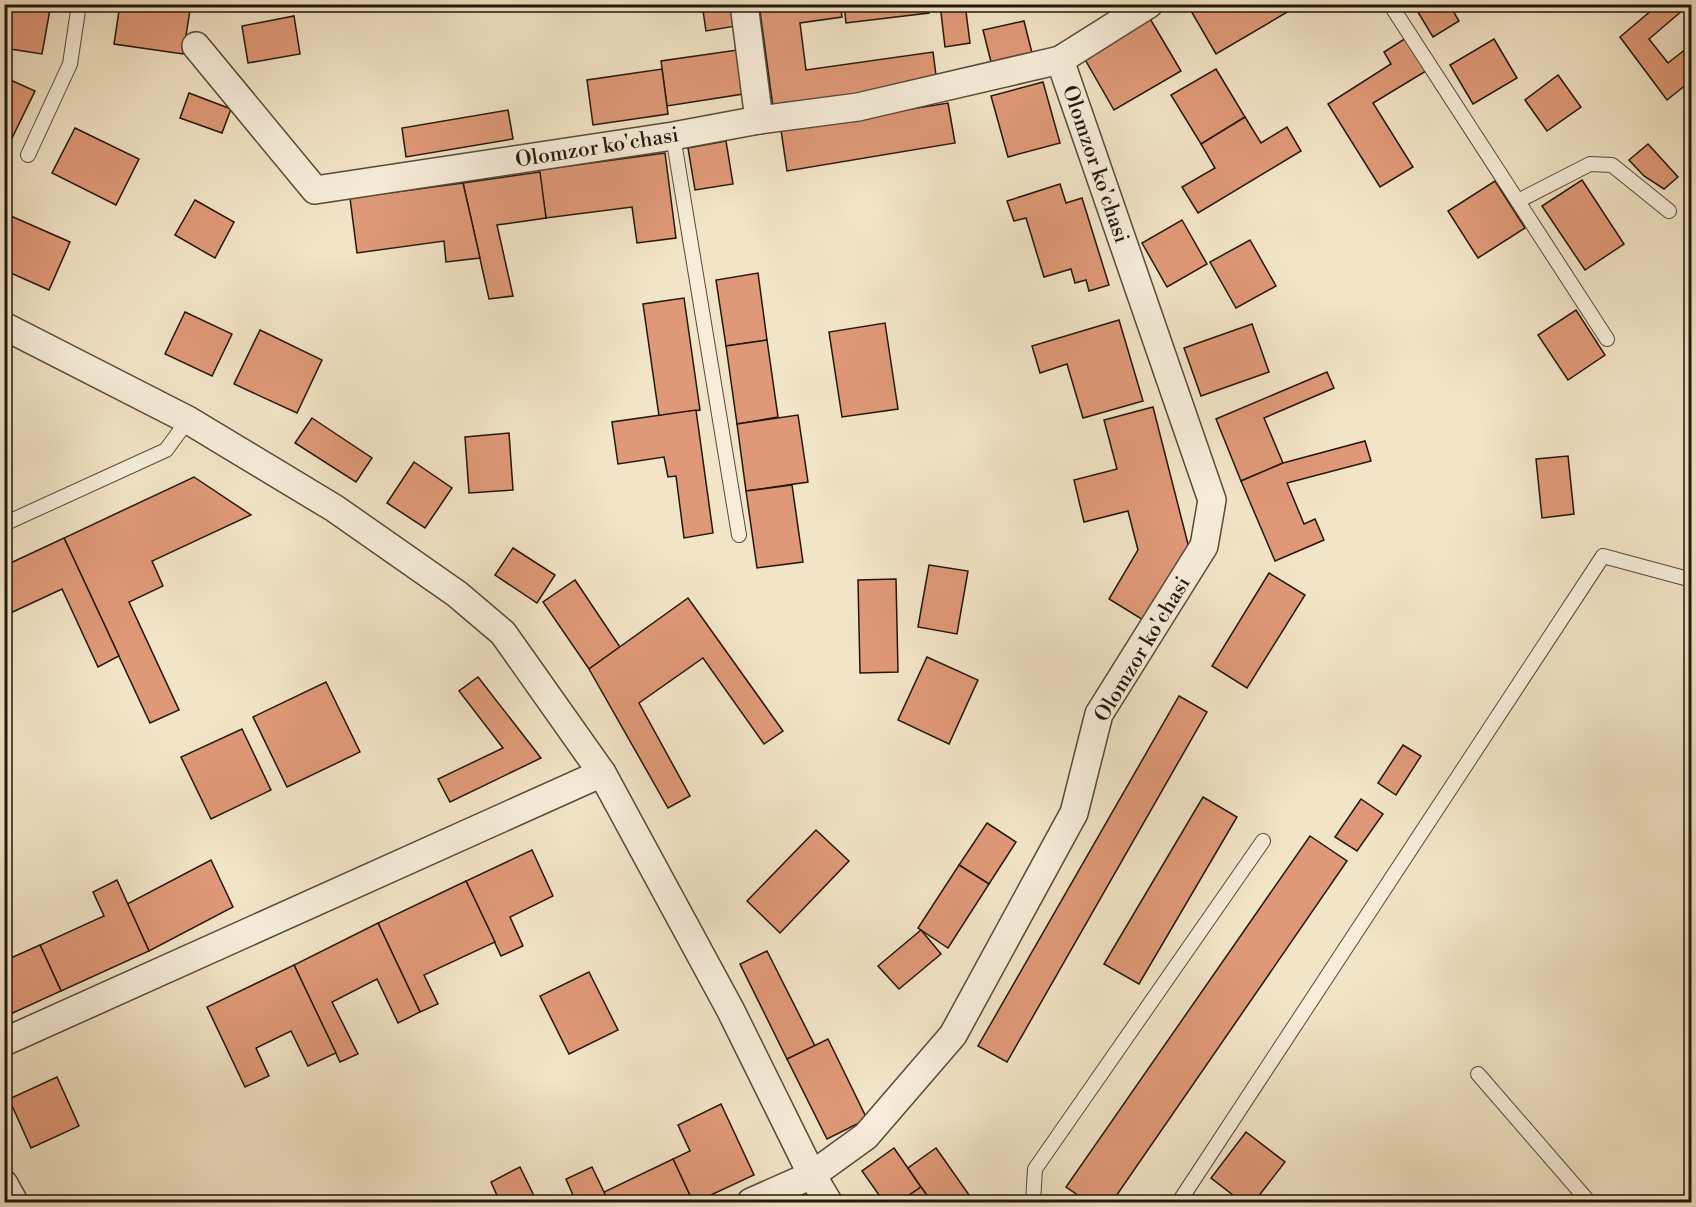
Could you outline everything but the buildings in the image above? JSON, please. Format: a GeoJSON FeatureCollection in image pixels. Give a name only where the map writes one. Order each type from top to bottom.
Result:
{"type":"FeatureCollection","features":[{"type":"Feature","properties":{"kind":"street"},"geometry":{"type":"LineString","coordinates":[[744,4],[759,120]]}},
{"type":"Feature","properties":{"kind":"street","name":"Olomzor ko'chasi"},"geometry":{"type":"LineString","coordinates":[[196,46],[315,190],[673,136],[759,120],[858,107],[1060,60],[1149,4]]}},
{"type":"Feature","properties":{"kind":"street","name":"Olomzor ko'chasi"},"geometry":{"type":"LineString","coordinates":[[751,1203],[812,1175],[866,1136],[953,1035],[1074,813],[1099,714],[1204,546],[1212,500],[1060,60]]}},
{"type":"Feature","properties":{"kind":"street"},"geometry":{"type":"LineString","coordinates":[[4,326],[188,420],[334,508],[457,594],[503,633],[602,772],[731,1011],[828,1203]]}},
{"type":"Feature","properties":{"kind":"street"},"geometry":{"type":"LineString","coordinates":[[4,1042],[602,772]]}},
{"type":"Feature","properties":{"kind":"street"},"geometry":{"type":"LineString","coordinates":[[4,1184],[14,1203]]}},
{"type":"Feature","properties":{"kind":"lane"},"geometry":{"type":"LineString","coordinates":[[28,155],[70,64],[80,4]]}},
{"type":"Feature","properties":{"kind":"lane"},"geometry":{"type":"LineString","coordinates":[[1390,4],[1607,339]]}},
{"type":"Feature","properties":{"kind":"lane"},"geometry":{"type":"LineString","coordinates":[[673,136],[739,535]]}},
{"type":"Feature","properties":{"kind":"lane"},"geometry":{"type":"LineString","coordinates":[[1518,201],[1590,164],[1612,165],[1669,211]]}},
{"type":"Feature","properties":{"kind":"lane"},"geometry":{"type":"LineString","coordinates":[[4,524],[165,450],[188,420]]}},
{"type":"Feature","properties":{"kind":"lane"},"geometry":{"type":"LineString","coordinates":[[1179,1203],[1603,556],[1692,580]]}},
{"type":"Feature","properties":{"kind":"lane"},"geometry":{"type":"LineString","coordinates":[[1033,1203],[1035,1169],[1263,841]]}},
{"type":"Feature","properties":{"kind":"lane"},"geometry":{"type":"LineString","coordinates":[[1478,1074],[1589,1203]]}}]}
